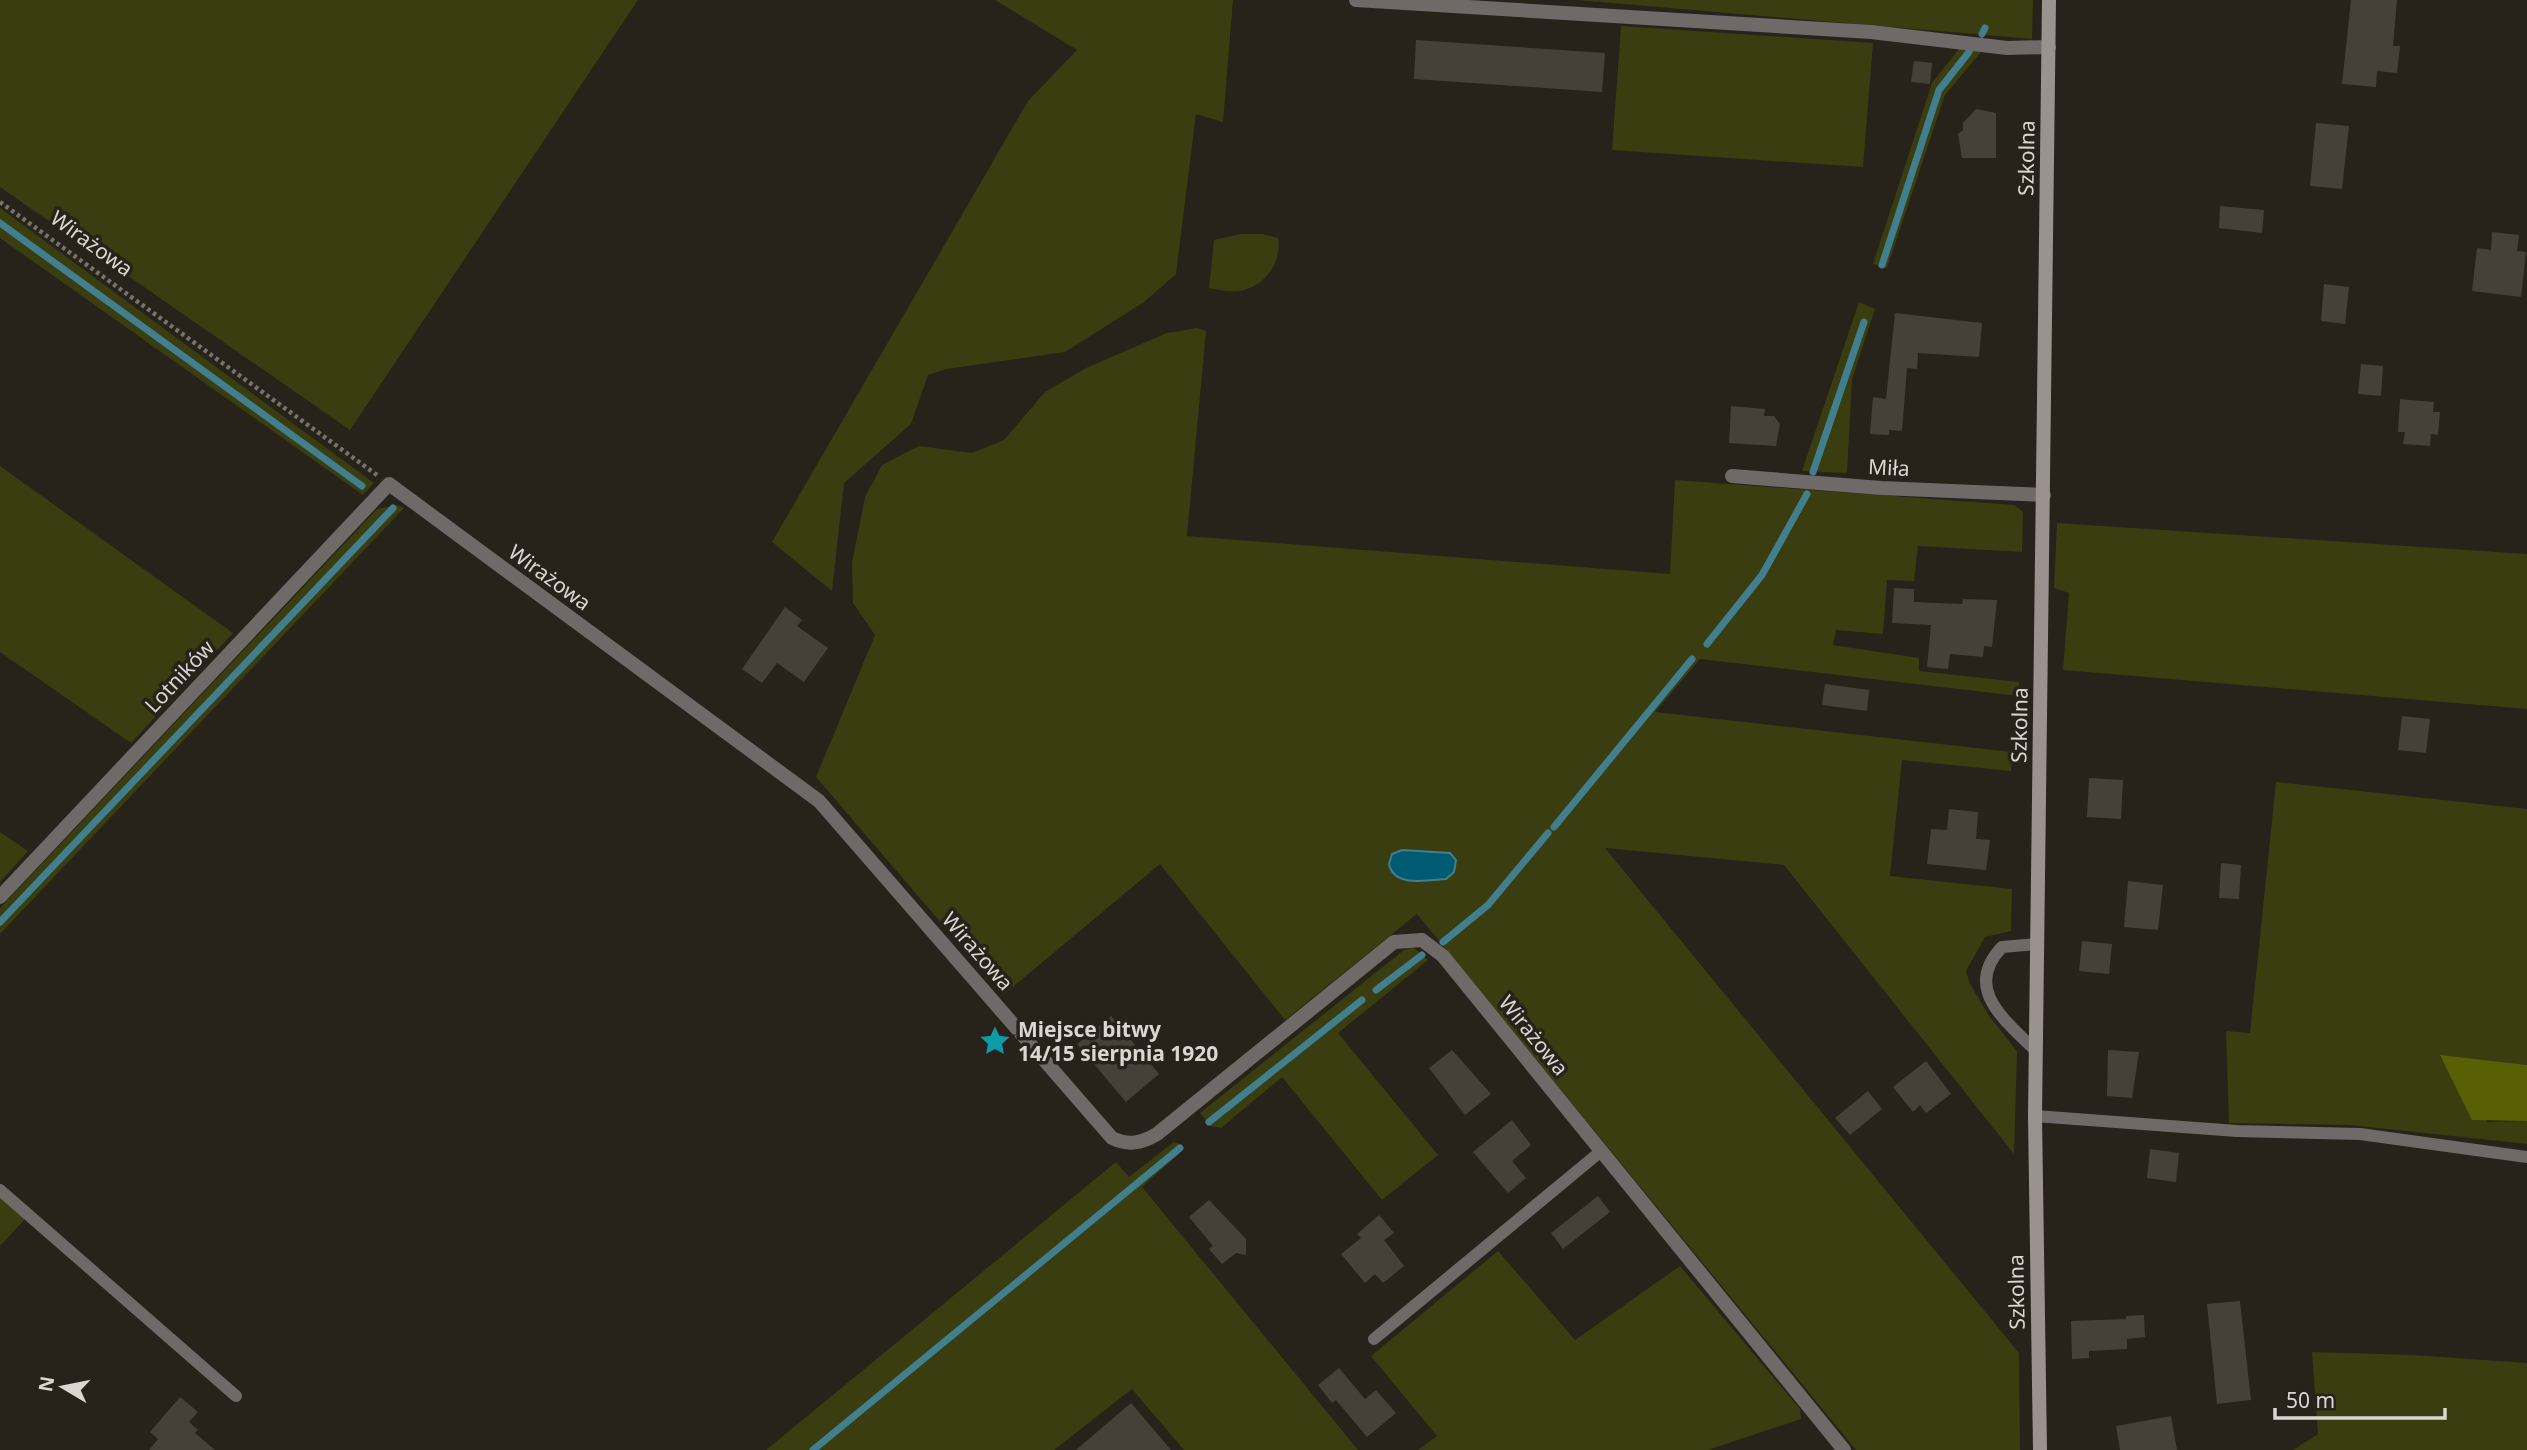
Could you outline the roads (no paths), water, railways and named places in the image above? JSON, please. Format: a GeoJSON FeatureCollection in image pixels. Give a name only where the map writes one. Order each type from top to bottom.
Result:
{"type":"FeatureCollection","features":[{"type":"Feature","properties":{"kind":"street"},"geometry":{"type":"LineString","coordinates":[[1356,0],[1871,32],[2007,48],[2049,47]]}},
{"type":"Feature","properties":{"kind":"street","name":"Szkolna"},"geometry":{"type":"LineString","coordinates":[[2040,1450],[2035,1116],[2049,0]]}},
{"type":"Feature","properties":{"kind":"street","name":"Miła"},"geometry":{"type":"LineString","coordinates":[[1732,476],[1881,488],[2044,495]]}},
{"type":"Feature","properties":{"kind":"street","name":"Lotników"},"geometry":{"type":"LineString","coordinates":[[0,897],[389,484]]}},
{"type":"Feature","properties":{"kind":"street","name":"Wirażowa"},"geometry":{"type":"LineString","coordinates":[[389,484],[819,801],[1112,1138],[1129,1143],[1142,1142],[1157,1134],[1394,942],[1422,940],[1443,956],[1844,1450]]}},
{"type":"Feature","properties":{"kind":"lane"},"geometry":{"type":"LineString","coordinates":[[2036,1051],[1992,1006],[1987,993],[1986,974],[1992,957],[2002,947],[2037,944]]}},
{"type":"Feature","properties":{"kind":"lane"},"geometry":{"type":"LineString","coordinates":[[2035,1116],[2236,1131],[2360,1134],[2527,1157]]}},
{"type":"Feature","properties":{"kind":"lane"},"geometry":{"type":"LineString","coordinates":[[1374,1339],[1600,1152]]}},
{"type":"Feature","properties":{"kind":"lane"},"geometry":{"type":"LineString","coordinates":[[0,1190],[236,1396]]}},
{"type":"Feature","properties":{"kind":"water"},"geometry":{"type":"Polygon","coordinates":[[[1402,850],[1450,853],[1456,860],[1454,872],[1446,879],[1404,880],[1392,872],[1389,864],[1392,854],[1402,850]]]}},
{"type":"Feature","properties":{"kind":"waterway"},"geometry":{"type":"LineString","coordinates":[[1982,34],[1985,28]]}},
{"type":"Feature","properties":{"kind":"waterway"},"geometry":{"type":"LineString","coordinates":[[1882,265],[1939,90],[1969,52]]}},
{"type":"Feature","properties":{"kind":"waterway"},"geometry":{"type":"LineString","coordinates":[[0,223],[362,486]]}},
{"type":"Feature","properties":{"kind":"waterway"},"geometry":{"type":"LineString","coordinates":[[1813,472],[1864,322]]}},
{"type":"Feature","properties":{"kind":"waterway"},"geometry":{"type":"LineString","coordinates":[[1707,644],[1762,575],[1807,494]]}},
{"type":"Feature","properties":{"kind":"waterway"},"geometry":{"type":"LineString","coordinates":[[0,922],[393,508]]}},
{"type":"Feature","properties":{"kind":"waterway"},"geometry":{"type":"LineString","coordinates":[[1554,827],[1692,659]]}},
{"type":"Feature","properties":{"kind":"waterway"},"geometry":{"type":"LineString","coordinates":[[1443,942],[1488,905],[1548,833]]}},
{"type":"Feature","properties":{"kind":"waterway"},"geometry":{"type":"LineString","coordinates":[[1376,990],[1422,955]]}},
{"type":"Feature","properties":{"kind":"waterway"},"geometry":{"type":"LineString","coordinates":[[1209,1122],[1362,1000]]}},
{"type":"Feature","properties":{"kind":"waterway"},"geometry":{"type":"LineString","coordinates":[[813,1450],[1180,1148]]}},
{"type":"Feature","properties":{"kind":"place","name":"Miejsce bitwy 14/15 sierpnia 1920"},"geometry":{"type":"Point","coordinates":[995,1041]}}]}
